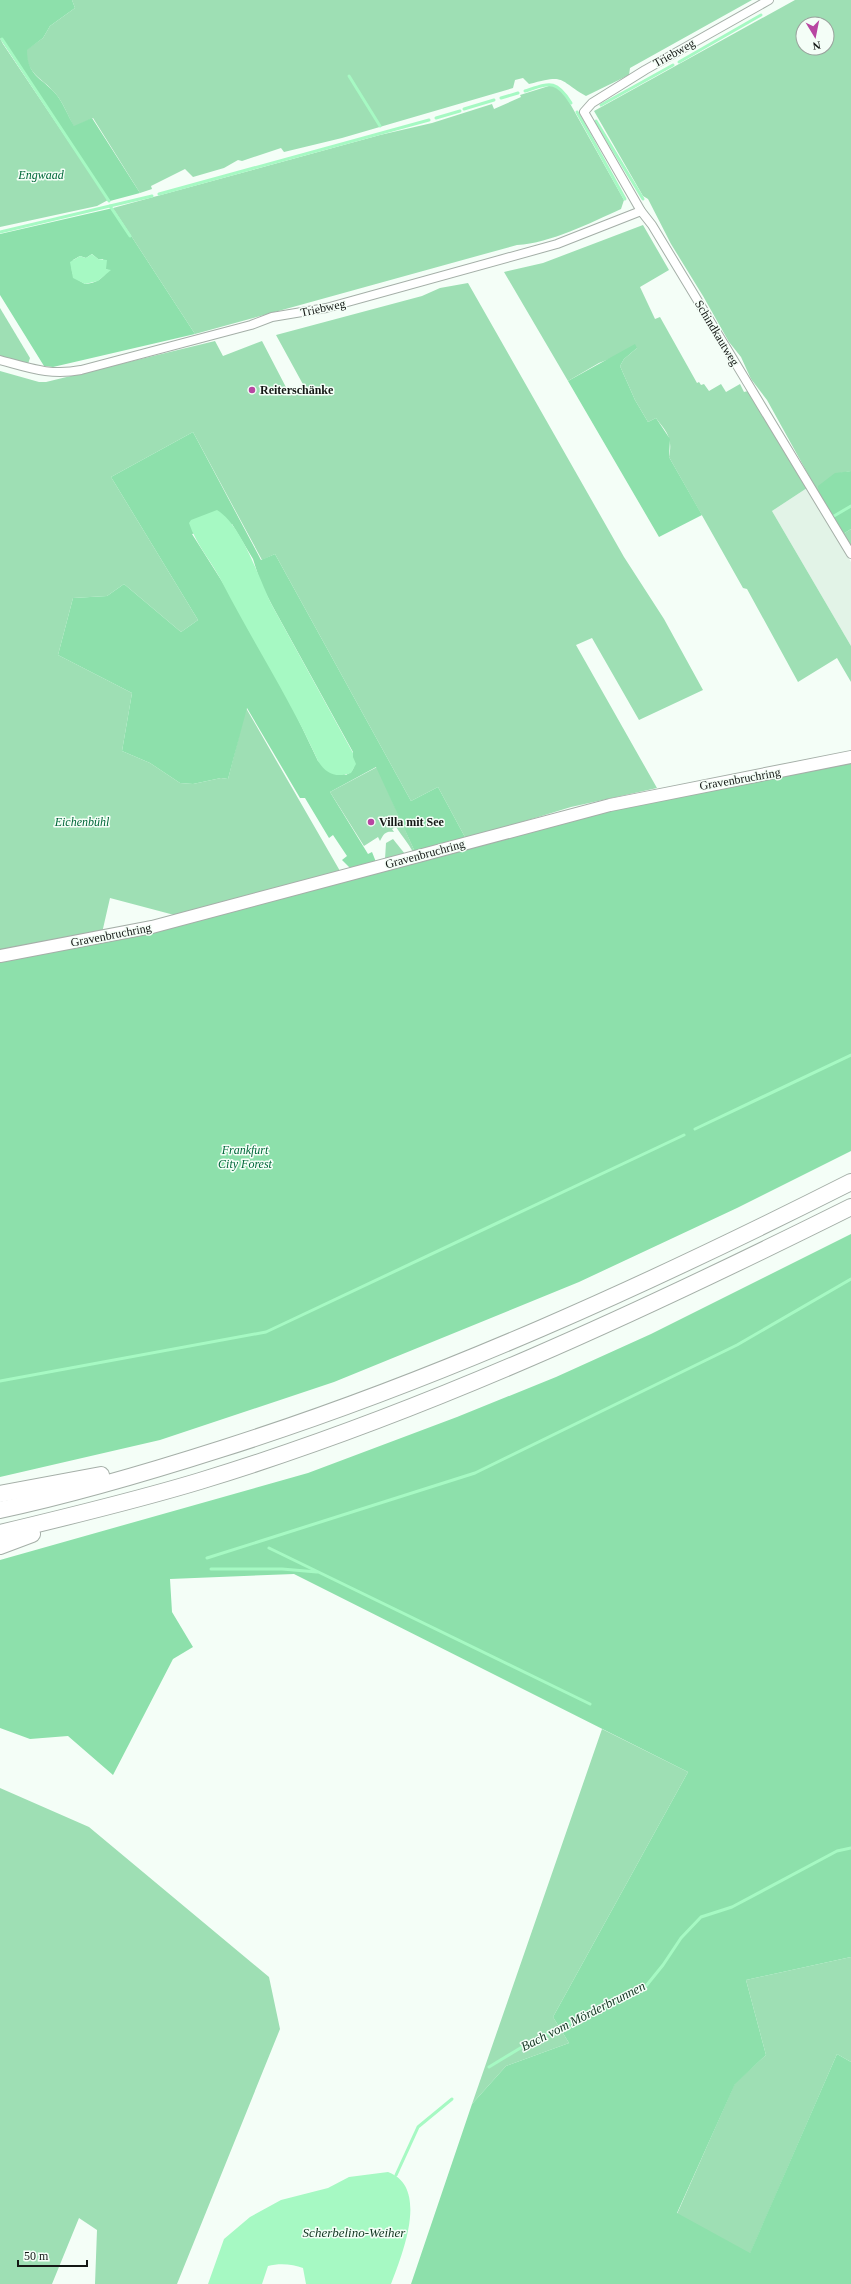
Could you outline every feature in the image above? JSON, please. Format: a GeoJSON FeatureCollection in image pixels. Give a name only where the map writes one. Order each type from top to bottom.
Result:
{"type":"FeatureCollection","features":[{"type":"Feature","properties":{"kind":"highway"},"geometry":{"type":"LineString","coordinates":[[0,1510],[160,1468],[338,1409],[514,1340],[739,1238],[851,1182]]}},
{"type":"Feature","properties":{"kind":"highway"},"geometry":{"type":"LineString","coordinates":[[0,1533],[98,1510],[201,1480],[280,1455],[444,1393],[672,1294],[851,1208]]}},
{"type":"Feature","properties":{"kind":"highway"},"geometry":{"type":"LineString","coordinates":[[0,1494],[86,1477],[160,1468]]}},
{"type":"Feature","properties":{"kind":"highway"},"geometry":{"type":"LineString","coordinates":[[0,1546],[98,1510]]}},
{"type":"Feature","properties":{"kind":"street","name":"Triebweg"},"geometry":{"type":"LineString","coordinates":[[584,112],[592,103],[645,70],[769,0]]}},
{"type":"Feature","properties":{"kind":"street","name":"Schindkautweg"},"geometry":{"type":"LineString","coordinates":[[584,112],[641,211],[652,225],[851,554]]}},
{"type":"Feature","properties":{"kind":"street","name":"Triebweg"},"geometry":{"type":"LineString","coordinates":[[0,360],[49,372],[65,373],[81,370],[245,326],[272,317],[326,308],[557,244],[641,211]]}},
{"type":"Feature","properties":{"kind":"street","name":"Gravenbruchring"},"geometry":{"type":"LineString","coordinates":[[0,956],[159,925],[610,805],[851,757]]}},
{"type":"Feature","properties":{"kind":"shaded area"},"geometry":{"type":"Polygon","coordinates":[[[807,488],[851,562],[851,646],[772,511],[807,488]]]}},
{"type":"Feature","properties":{"kind":"green space"},"geometry":{"type":"Polygon","coordinates":[[[0,0],[72,0],[75,8],[50,26],[43,38],[27,50],[30,66],[36,76],[58,97],[74,126],[92,118],[140,193],[110,201],[108,200],[0,38],[0,0]]]}},
{"type":"Feature","properties":{"kind":"green space"},"geometry":{"type":"Polygon","coordinates":[[[72,0],[752,0],[630,68],[629,75],[586,96],[560,80],[549,79],[529,84],[523,78],[515,80],[513,88],[342,138],[284,152],[281,148],[242,161],[238,160],[224,168],[193,177],[185,169],[151,186],[152,189],[140,193],[93,118],[74,127],[58,97],[32,71],[29,65],[26,50],[43,38],[50,26],[75,8],[72,0]]]}},
{"type":"Feature","properties":{"kind":"green space"},"geometry":{"type":"Polygon","coordinates":[[[795,0],[851,0],[851,471],[835,474],[819,494],[767,400],[751,379],[741,357],[729,342],[671,244],[648,199],[643,196],[594,111],[795,0]]]}},
{"type":"Feature","properties":{"kind":"green space","name":"Engwaad"},"geometry":{"type":"Polygon","coordinates":[[[0,38],[108,200],[97,206],[0,227],[0,38]]]}},
{"type":"Feature","properties":{"kind":"green space"},"geometry":{"type":"Polygon","coordinates":[[[552,85],[563,91],[624,200],[621,209],[570,232],[543,240],[517,245],[195,334],[113,208],[380,135],[432,123],[492,104],[494,109],[521,97],[520,95],[552,85]]]}},
{"type":"Feature","properties":{"kind":"green space"},"geometry":{"type":"Polygon","coordinates":[[[113,208],[195,334],[53,367],[44,366],[0,295],[0,234],[113,208]],[[92,254],[86,258],[80,256],[73,260],[72,271],[75,277],[85,284],[96,282],[104,276],[108,270],[106,269],[103,259],[98,259],[92,254]]]}},
{"type":"Feature","properties":{"kind":"green space"},"geometry":{"type":"Polygon","coordinates":[[[643,225],[669,270],[640,287],[655,319],[660,317],[697,383],[699,382],[701,385],[704,384],[709,391],[721,384],[726,392],[740,384],[744,392],[748,391],[807,488],[772,511],[851,646],[851,682],[837,658],[798,682],[747,589],[743,588],[669,457],[670,440],[666,432],[656,418],[648,422],[635,400],[620,366],[624,359],[637,348],[599,363],[568,381],[504,272],[543,263],[643,225]]]}},
{"type":"Feature","properties":{"kind":"green space","name":"Eichenbühl"},"geometry":{"type":"Polygon","coordinates":[[[468,283],[624,557],[664,619],[703,690],[639,720],[592,638],[576,645],[657,788],[571,807],[466,839],[438,787],[411,801],[275,554],[262,560],[193,432],[111,477],[198,620],[181,632],[124,584],[107,596],[73,598],[58,655],[132,693],[122,751],[150,763],[180,783],[193,784],[221,778],[228,779],[246,708],[340,871],[178,916],[110,898],[102,933],[0,951],[0,371],[39,382],[46,382],[215,341],[223,356],[262,341],[290,395],[305,388],[276,335],[422,296],[440,288],[468,283]]]}},
{"type":"Feature","properties":{"kind":"green space"},"geometry":{"type":"Polygon","coordinates":[[[0,308],[30,358],[28,364],[0,356],[0,308]]]}},
{"type":"Feature","properties":{"kind":"green space"},"geometry":{"type":"Polygon","coordinates":[[[635,344],[637,348],[624,359],[620,366],[635,400],[648,422],[656,418],[670,439],[669,457],[702,515],[659,537],[568,381],[635,344]]]}},
{"type":"Feature","properties":{"kind":"green space"},"geometry":{"type":"Polygon","coordinates":[[[193,432],[261,560],[275,554],[411,801],[438,787],[466,839],[415,852],[376,767],[330,792],[368,854],[372,852],[376,862],[350,868],[342,860],[347,856],[333,835],[329,838],[305,798],[300,798],[247,708],[228,779],[221,778],[193,784],[180,783],[150,763],[122,751],[132,693],[58,655],[73,598],[107,596],[124,584],[181,632],[198,620],[111,477],[193,432]],[[232,524],[192,534],[223,583],[289,700],[318,761],[346,775],[350,773],[354,765],[353,752],[261,584],[253,559],[232,524]]]}},
{"type":"Feature","properties":{"kind":"green space"},"geometry":{"type":"Polygon","coordinates":[[[851,471],[851,529],[843,534],[819,494],[818,486],[835,473],[851,471]]]}},
{"type":"Feature","properties":{"kind":"green space"},"geometry":{"type":"Polygon","coordinates":[[[851,529],[851,547],[843,534],[851,529]]]}},
{"type":"Feature","properties":{"kind":"green space","name":"Frankfurt City Forest"},"geometry":{"type":"Polygon","coordinates":[[[851,761],[851,1151],[737,1208],[579,1282],[334,1382],[160,1440],[0,1477],[0,959],[200,919],[649,801],[851,761]]]}},
{"type":"Feature","properties":{"kind":"green space"},"geometry":{"type":"Polygon","coordinates":[[[377,767],[415,852],[413,852],[396,827],[392,829],[394,832],[386,833],[380,841],[378,837],[364,846],[330,792],[377,767]]]}},
{"type":"Feature","properties":{"kind":"green space"},"geometry":{"type":"Polygon","coordinates":[[[393,839],[405,854],[385,859],[386,843],[393,839]]]}},
{"type":"Feature","properties":{"kind":"green space"},"geometry":{"type":"Polygon","coordinates":[[[851,1234],[851,1957],[746,1980],[766,2055],[735,2084],[677,2213],[750,2253],[837,2054],[851,2062],[851,2284],[411,2284],[472,2104],[506,2066],[569,2043],[553,2017],[688,1772],[294,1574],[170,1579],[172,1612],[193,1647],[173,1659],[113,1775],[68,1736],[30,1739],[0,1728],[0,1560],[308,1473],[457,1417],[556,1377],[651,1334],[851,1234]]]}},
{"type":"Feature","properties":{"kind":"green space"},"geometry":{"type":"Polygon","coordinates":[[[602,1729],[688,1772],[553,2017],[569,2043],[506,2066],[472,2104],[602,1729]]]}},
{"type":"Feature","properties":{"kind":"green space"},"geometry":{"type":"Polygon","coordinates":[[[0,1788],[89,1827],[269,1977],[280,2029],[177,2284],[95,2284],[97,2230],[79,2218],[52,2284],[0,2284],[0,1788]]]}},
{"type":"Feature","properties":{"kind":"green space"},"geometry":{"type":"Polygon","coordinates":[[[851,1957],[851,2062],[837,2054],[750,2254],[677,2214],[735,2083],[766,2055],[746,1980],[851,1957]]]}},
{"type":"Feature","properties":{"kind":"water"},"geometry":{"type":"Polygon","coordinates":[[[92,254],[98,259],[107,260],[106,269],[111,270],[98,281],[85,284],[73,278],[70,262],[80,256],[86,258],[92,254]]]}},
{"type":"Feature","properties":{"kind":"water"},"geometry":{"type":"Polygon","coordinates":[[[217,510],[235,528],[250,554],[273,607],[353,753],[356,764],[351,773],[341,775],[332,774],[324,769],[318,761],[284,694],[219,576],[196,539],[189,523],[191,520],[217,510]]]}},
{"type":"Feature","properties":{"kind":"water","name":"Scherbelino-Weiher"},"geometry":{"type":"Polygon","coordinates":[[[388,2172],[401,2180],[408,2192],[410,2206],[406,2240],[391,2284],[306,2284],[303,2268],[281,2264],[268,2266],[262,2284],[208,2284],[224,2239],[250,2217],[281,2200],[328,2188],[349,2177],[388,2172]]]}},
{"type":"Feature","properties":{"kind":"waterway"},"geometry":{"type":"LineString","coordinates":[[679,62],[761,15]]}},
{"type":"Feature","properties":{"kind":"waterway"},"geometry":{"type":"LineString","coordinates":[[2,39],[109,201]]}},
{"type":"Feature","properties":{"kind":"waterway"},"geometry":{"type":"LineString","coordinates":[[601,105],[673,65]]}},
{"type":"Feature","properties":{"kind":"waterway"},"geometry":{"type":"LineString","coordinates":[[349,76],[380,126]]}},
{"type":"Feature","properties":{"kind":"waterway"},"geometry":{"type":"LineString","coordinates":[[525,91],[541,86],[552,85],[561,90],[571,103]]}},
{"type":"Feature","properties":{"kind":"waterway"},"geometry":{"type":"LineString","coordinates":[[501,98],[518,93]]}},
{"type":"Feature","properties":{"kind":"waterway"},"geometry":{"type":"LineString","coordinates":[[464,109],[494,100]]}},
{"type":"Feature","properties":{"kind":"waterway"},"geometry":{"type":"LineString","coordinates":[[436,118],[460,111]]}},
{"type":"Feature","properties":{"kind":"waterway"},"geometry":{"type":"LineString","coordinates":[[577,112],[625,199]]}},
{"type":"Feature","properties":{"kind":"waterway"},"geometry":{"type":"LineString","coordinates":[[159,194],[429,120]]}},
{"type":"Feature","properties":{"kind":"waterway"},"geometry":{"type":"LineString","coordinates":[[596,121],[643,199]]}},
{"type":"Feature","properties":{"kind":"waterway"},"geometry":{"type":"LineString","coordinates":[[0,232],[152,196]]}},
{"type":"Feature","properties":{"kind":"waterway"},"geometry":{"type":"LineString","coordinates":[[110,206],[130,236]]}},
{"type":"Feature","properties":{"kind":"waterway"},"geometry":{"type":"LineString","coordinates":[[834,516],[851,506]]}},
{"type":"Feature","properties":{"kind":"waterway"},"geometry":{"type":"LineString","coordinates":[[695,1129],[851,1055]]}},
{"type":"Feature","properties":{"kind":"waterway"},"geometry":{"type":"LineString","coordinates":[[0,1381],[266,1332],[684,1135]]}},
{"type":"Feature","properties":{"kind":"waterway"},"geometry":{"type":"LineString","coordinates":[[207,1558],[475,1473],[737,1345],[851,1279]]}},
{"type":"Feature","properties":{"kind":"waterway"},"geometry":{"type":"LineString","coordinates":[[269,1548],[590,1704]]}},
{"type":"Feature","properties":{"kind":"waterway"},"geometry":{"type":"LineString","coordinates":[[211,1569],[282,1569],[317,1572]]}},
{"type":"Feature","properties":{"kind":"waterway","name":"Bach vom Mörderbrunnen"},"geometry":{"type":"LineString","coordinates":[[489,2067],[527,2044],[646,1986],[663,1965],[681,1938],[701,1917],[732,1907],[837,1851],[851,1848]]}},
{"type":"Feature","properties":{"kind":"waterway","name":"Bach vom Mörderbrunnen"},"geometry":{"type":"LineString","coordinates":[[396,2175],[418,2127],[452,2099]]}},
{"type":"Feature","properties":{"kind":"place","name":"Reiterschänke"},"geometry":{"type":"Point","coordinates":[252,390]}},
{"type":"Feature","properties":{"kind":"place","name":"Villa mit See"},"geometry":{"type":"Point","coordinates":[371,822]}}]}
